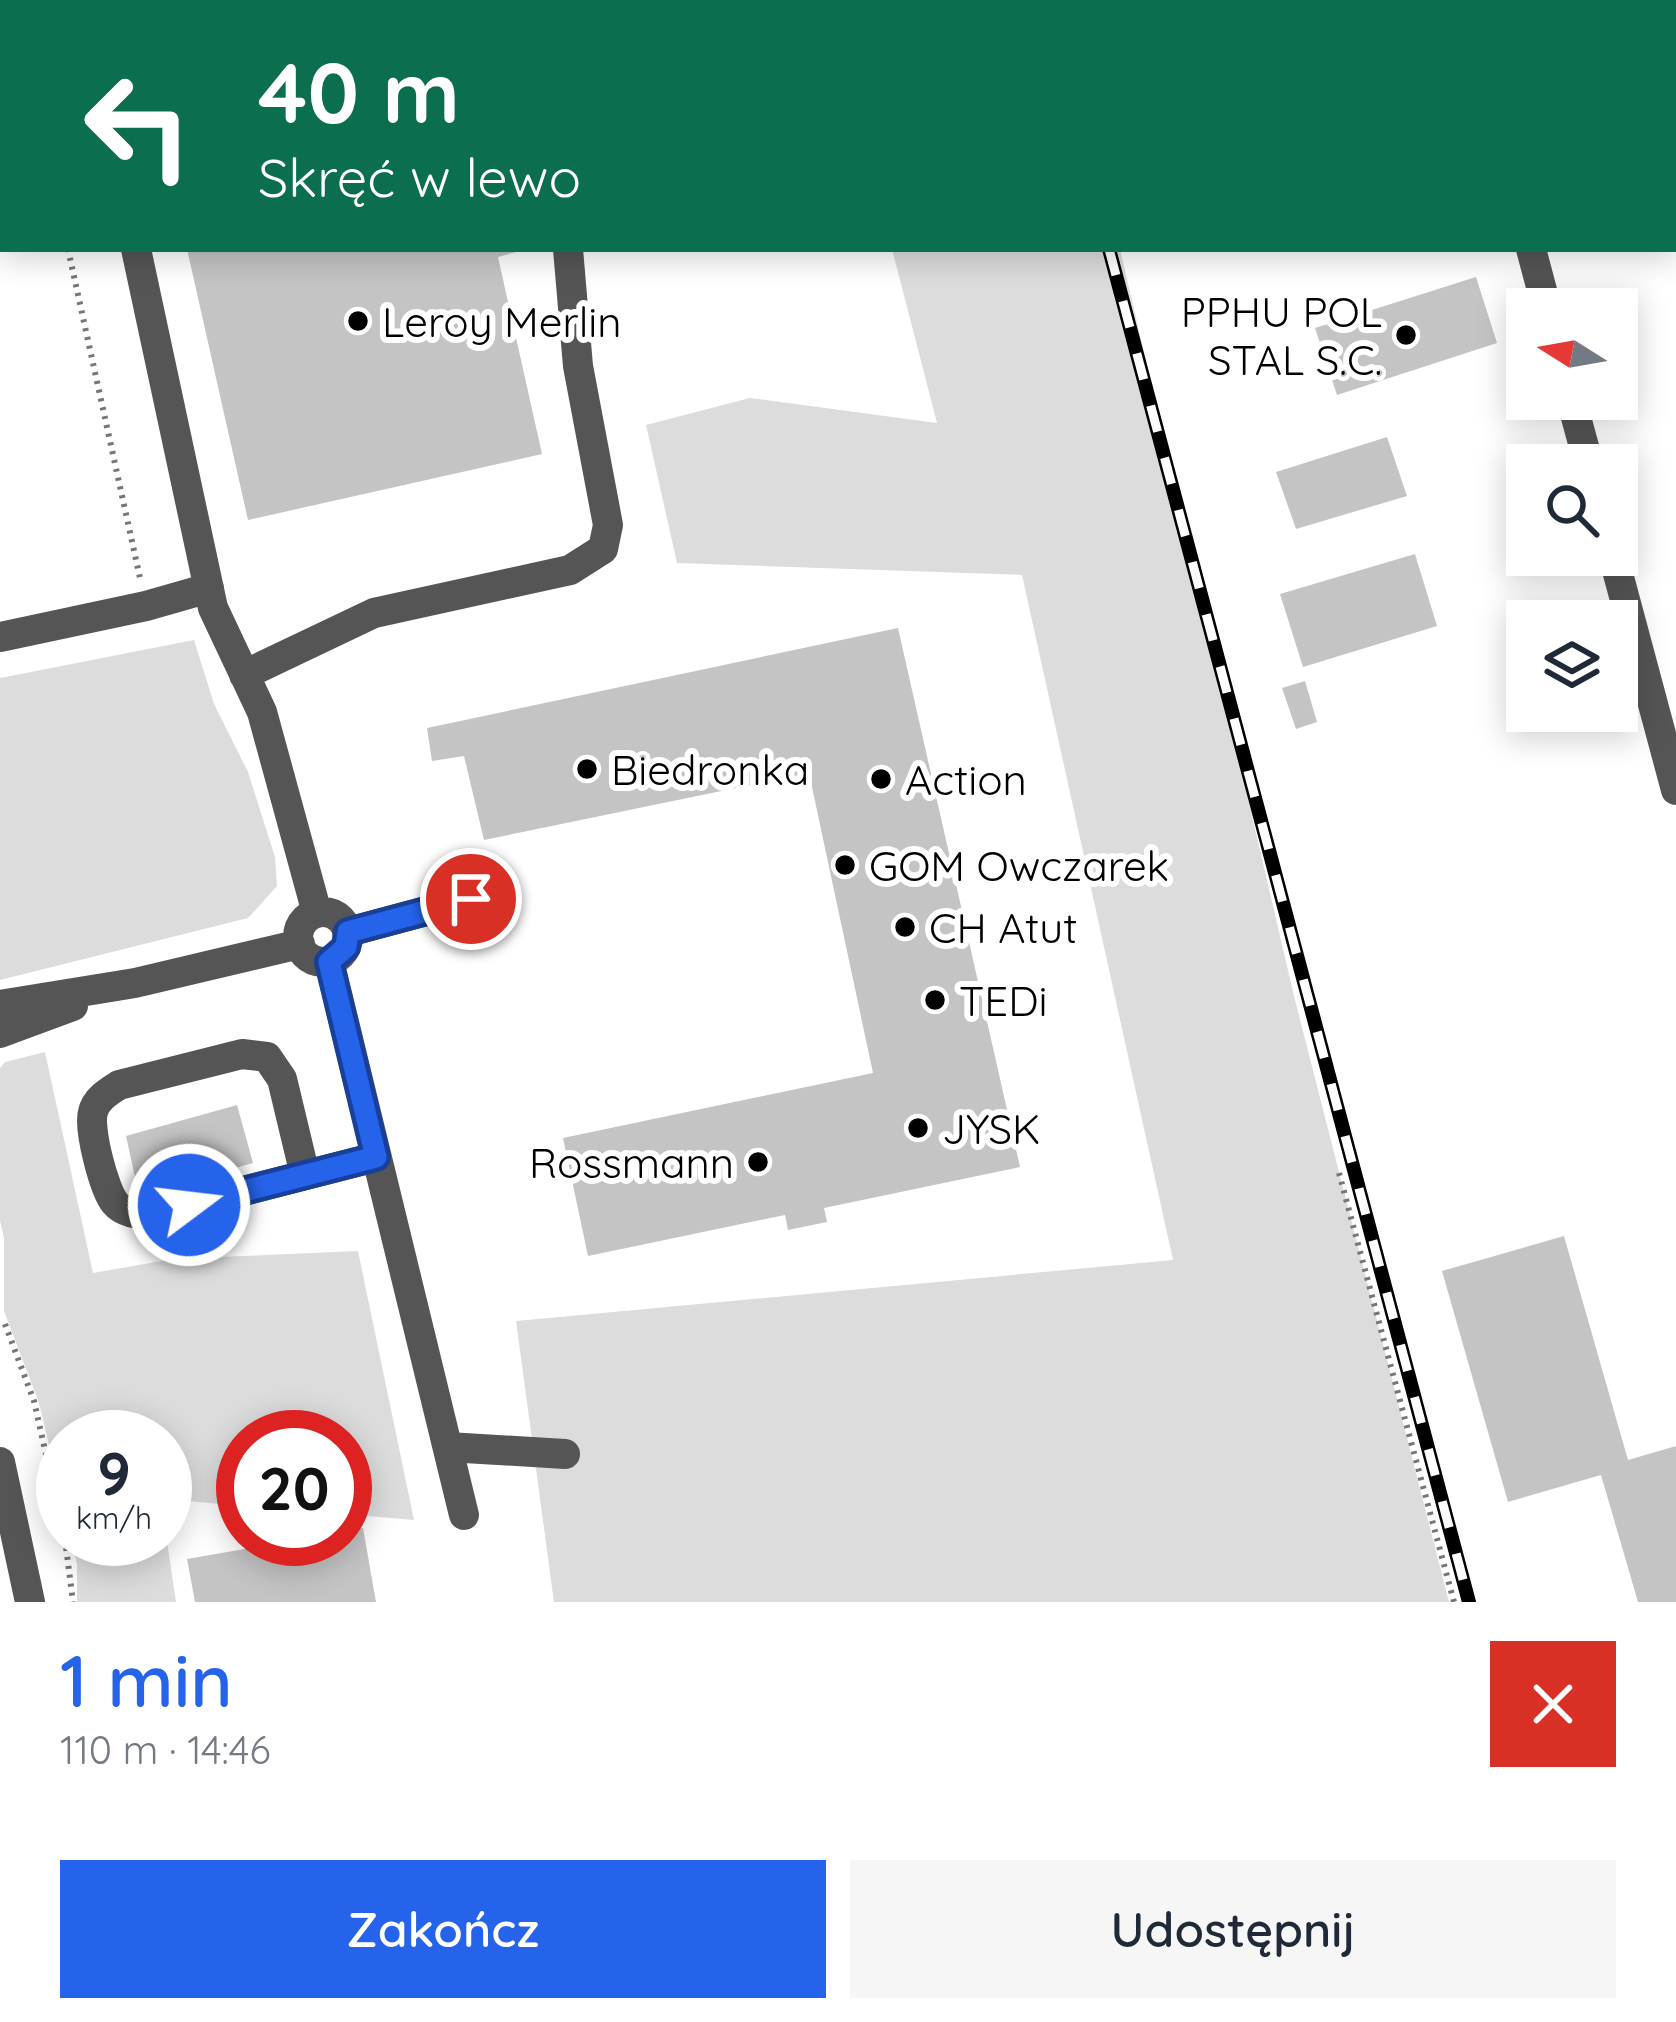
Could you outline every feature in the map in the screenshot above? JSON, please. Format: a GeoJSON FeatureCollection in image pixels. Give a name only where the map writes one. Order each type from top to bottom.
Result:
{"type":"FeatureCollection","features":[{"type":"Feature","properties":{"kind":"street"},"geometry":{"type":"LineString","coordinates":[[137,252],[213,608],[270,736],[317,914]]}},
{"type":"Feature","properties":{"kind":"street"},"geometry":{"type":"LineString","coordinates":[[244,675],[374,613],[570,570],[603,549],[608,525],[578,366],[568,252]]}},
{"type":"Feature","properties":{"kind":"street"},"geometry":{"type":"LineString","coordinates":[[1532,252],[1541,288]]}},
{"type":"Feature","properties":{"kind":"street"},"geometry":{"type":"LineString","coordinates":[[1619,576],[1676,790]]}},
{"type":"Feature","properties":{"kind":"street"},"geometry":{"type":"LineString","coordinates":[[0,638],[208,588]]}},
{"type":"Feature","properties":{"kind":"street"},"geometry":{"type":"LineString","coordinates":[[348,932],[471,899]]}},
{"type":"Feature","properties":{"kind":"street"},"geometry":{"type":"LineString","coordinates":[[317,914],[339,918],[348,932],[346,947],[329,962]]}},
{"type":"Feature","properties":{"kind":"street"},"geometry":{"type":"LineString","coordinates":[[317,914],[300,929],[300,944],[308,956],[329,962]]}},
{"type":"Feature","properties":{"kind":"street"},"geometry":{"type":"LineString","coordinates":[[0,1005],[134,983],[300,944]]}},
{"type":"Feature","properties":{"kind":"street"},"geometry":{"type":"LineString","coordinates":[[329,962],[464,1515]]}},
{"type":"Feature","properties":{"kind":"street"},"geometry":{"type":"LineString","coordinates":[[0,1033],[134,983]]}},
{"type":"Feature","properties":{"kind":"street"},"geometry":{"type":"LineString","coordinates":[[305,1175],[282,1079],[267,1058],[242,1054],[119,1085],[93,1110],[92,1130],[107,1189],[117,1207],[133,1213],[150,1215],[376,1157]]}},
{"type":"Feature","properties":{"kind":"street"},"geometry":{"type":"LineString","coordinates":[[448,1447],[565,1454]]}},
{"type":"Feature","properties":{"kind":"street"},"geometry":{"type":"LineString","coordinates":[[0,1462],[5,1505],[30,1602]]}},
{"type":"Feature","properties":{"kind":"path"},"geometry":{"type":"LineString","coordinates":[[69,252],[146,606]]}},
{"type":"Feature","properties":{"kind":"path"},"geometry":{"type":"LineString","coordinates":[[1339,1173],[1454,1602]]}},
{"type":"Feature","properties":{"kind":"path"},"geometry":{"type":"LineString","coordinates":[[5,1324],[36,1410]]}},
{"type":"Feature","properties":{"kind":"path"},"geometry":{"type":"LineString","coordinates":[[68,1566],[73,1602]]}},
{"type":"Feature","properties":{"kind":"shaded area"},"geometry":{"type":"Polygon","coordinates":[[[893,252],[1121,252],[1294,996],[1449,1602],[554,1602],[516,1321],[1173,1260],[1022,575],[677,563],[646,425],[750,398],[937,423],[893,252]]]}},
{"type":"Feature","properties":{"kind":"shaded area"},"geometry":{"type":"Polygon","coordinates":[[[194,640],[214,704],[248,772],[275,857],[277,886],[248,918],[0,980],[0,678],[194,640]]]}},
{"type":"Feature","properties":{"kind":"shaded area"},"geometry":{"type":"Polygon","coordinates":[[[45,1052],[93,1273],[173,1259],[358,1251],[414,1520],[372,1516],[372,1410],[216,1410],[216,1504],[192,1501],[192,1410],[41,1410],[4,1311],[0,1068],[5,1062],[45,1052]]]}},
{"type":"Feature","properties":{"kind":"shaded area"},"geometry":{"type":"Polygon","coordinates":[[[77,1566],[171,1566],[176,1602],[77,1602],[77,1566]]]}},
{"type":"Feature","properties":{"kind":"building","name":"Leroy Merlin"},"geometry":{"type":"Polygon","coordinates":[[[188,252],[516,252],[498,257],[542,454],[248,520],[188,252]]]}},
{"type":"Feature","properties":{"kind":"building","name":"PPHU POL STAL S.C."},"geometry":{"type":"Polygon","coordinates":[[[1476,277],[1497,343],[1337,395],[1315,328],[1476,277]]]}},
{"type":"Feature","properties":{"kind":"building"},"geometry":{"type":"Polygon","coordinates":[[[1387,437],[1407,496],[1296,529],[1276,472],[1387,437]]]}},
{"type":"Feature","properties":{"kind":"building"},"geometry":{"type":"Polygon","coordinates":[[[1415,554],[1437,626],[1303,667],[1280,594],[1415,554]]]}},
{"type":"Feature","properties":{"kind":"building","name":"CH Atut"},"geometry":{"type":"Polygon","coordinates":[[[898,628],[1020,1167],[824,1208],[827,1222],[788,1230],[785,1215],[588,1256],[563,1138],[873,1073],[809,773],[484,840],[464,756],[432,761],[427,728],[898,628]]]}},
{"type":"Feature","properties":{"kind":"building"},"geometry":{"type":"Polygon","coordinates":[[[1305,681],[1317,722],[1296,729],[1282,688],[1305,681]]]}},
{"type":"Feature","properties":{"kind":"building"},"geometry":{"type":"Polygon","coordinates":[[[237,1105],[253,1163],[139,1195],[126,1136],[237,1105]]]}},
{"type":"Feature","properties":{"kind":"building"},"geometry":{"type":"Polygon","coordinates":[[[1564,1236],[1628,1460],[1676,1446],[1676,1602],[1638,1602],[1601,1475],[1508,1502],[1442,1271],[1564,1236]]]}},
{"type":"Feature","properties":{"kind":"building"},"geometry":{"type":"Polygon","coordinates":[[[216,1554],[216,1566],[370,1566],[376,1602],[195,1602],[188,1566],[192,1558],[216,1554]]]}},
{"type":"Feature","properties":{"kind":"railway"},"geometry":{"type":"LineString","coordinates":[[1110,252],[1469,1602]]}},
{"type":"Feature","properties":{"kind":"place","name":"Leroy Merlin"},"geometry":{"type":"Point","coordinates":[358,321]}},
{"type":"Feature","properties":{"kind":"place","name":"PPHU POL STAL S.C."},"geometry":{"type":"Point","coordinates":[1406,335]}},
{"type":"Feature","properties":{"kind":"place","name":"Biedronka"},"geometry":{"type":"Point","coordinates":[587,769]}},
{"type":"Feature","properties":{"kind":"place","name":"Action"},"geometry":{"type":"Point","coordinates":[881,779]}},
{"type":"Feature","properties":{"kind":"place","name":"GOM Owczarek"},"geometry":{"type":"Point","coordinates":[845,865]}},
{"type":"Feature","properties":{"kind":"place","name":"CH Atut"},"geometry":{"type":"Point","coordinates":[905,927]}},
{"type":"Feature","properties":{"kind":"place","name":"TEDi"},"geometry":{"type":"Point","coordinates":[935,1000]}},
{"type":"Feature","properties":{"kind":"place","name":"JYSK"},"geometry":{"type":"Point","coordinates":[918,1128]}},
{"type":"Feature","properties":{"kind":"place","name":"Rossmann"},"geometry":{"type":"Point","coordinates":[758,1162]}},
{"type":"Feature","properties":{"kind":"route"},"geometry":{"type":"LineString","coordinates":[[189,1205],[376,1157],[329,962],[342,954],[348,932],[471,899]]}}]}
